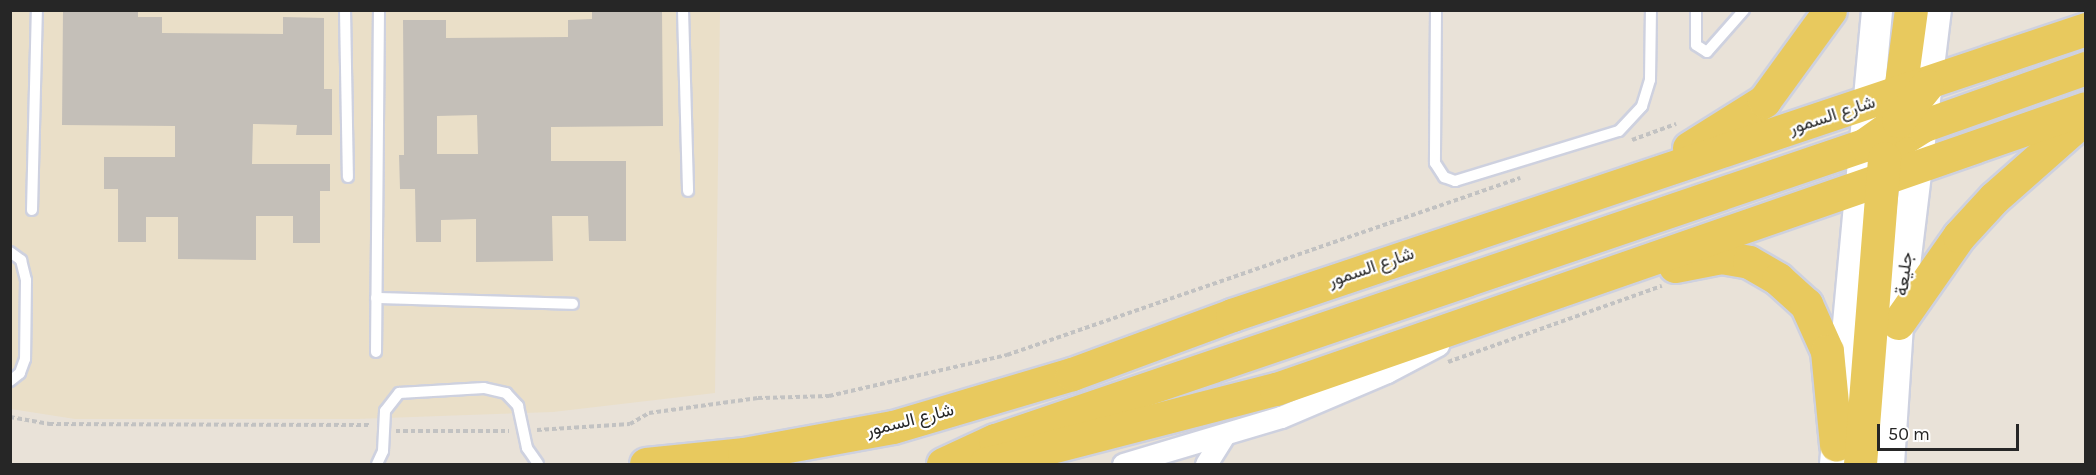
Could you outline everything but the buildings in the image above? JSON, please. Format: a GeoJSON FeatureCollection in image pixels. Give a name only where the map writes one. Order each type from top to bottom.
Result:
{"type":"FeatureCollection","features":[{"type":"Feature","properties":{"kind":"main road"},"geometry":{"type":"LineString","coordinates":[[1670,166],[1697,141],[1764,101],[1830,10]]}},
{"type":"Feature","properties":{"kind":"main road"},"geometry":{"type":"LineString","coordinates":[[1877,10],[1868,103],[1917,167],[2085,108]]}},
{"type":"Feature","properties":{"kind":"main road"},"geometry":{"type":"LineString","coordinates":[[1844,458],[1911,10]]}},
{"type":"Feature","properties":{"kind":"main road"},"geometry":{"type":"LineString","coordinates":[[1892,136],[1936,10]]}},
{"type":"Feature","properties":{"kind":"main road","name":"شارع السمور"},"geometry":{"type":"LineString","coordinates":[[985,465],[1276,390],[1486,317],[1675,247],[1892,136],[2085,29]]}},
{"type":"Feature","properties":{"kind":"main road"},"geometry":{"type":"LineString","coordinates":[[943,465],[995,440],[1892,136],[2085,68]]}},
{"type":"Feature","properties":{"kind":"main road","name":"شارع السمور"},"geometry":{"type":"LineString","coordinates":[[646,465],[744,454],[916,420],[1072,375],[1232,315],[1670,166],[1868,103],[1892,136]]}},
{"type":"Feature","properties":{"kind":"main road"},"geometry":{"type":"LineString","coordinates":[[1898,323],[1959,236],[1994,198],[2085,117]]}},
{"type":"Feature","properties":{"kind":"main road","name":"جليعة"},"geometry":{"type":"LineString","coordinates":[[1889,465],[1898,323],[1917,167]]}},
{"type":"Feature","properties":{"kind":"main road"},"geometry":{"type":"LineString","coordinates":[[1486,317],[1545,306],[1707,257],[1749,262],[1794,291],[1815,318],[1827,351],[1844,458]]}},
{"type":"Feature","properties":{"kind":"street","name":"شارع السمور"},"geometry":{"type":"LineString","coordinates":[[1134,464],[1324,401],[1412,360],[1486,317]]}},
{"type":"Feature","properties":{"kind":"street"},"geometry":{"type":"LineString","coordinates":[[1206,465],[1224,435]]}},
{"type":"Feature","properties":{"kind":"lane"},"geometry":{"type":"LineString","coordinates":[[32,210],[37,10]]}},
{"type":"Feature","properties":{"kind":"lane"},"geometry":{"type":"LineString","coordinates":[[345,10],[348,177]]}},
{"type":"Feature","properties":{"kind":"lane"},"geometry":{"type":"LineString","coordinates":[[376,352],[379,10]]}},
{"type":"Feature","properties":{"kind":"lane"},"geometry":{"type":"LineString","coordinates":[[683,10],[688,191]]}},
{"type":"Feature","properties":{"kind":"lane"},"geometry":{"type":"LineString","coordinates":[[1436,10],[1435,164],[1444,177],[1455,181],[1619,131],[1642,106],[1650,80],[1651,10]]}},
{"type":"Feature","properties":{"kind":"lane"},"geometry":{"type":"LineString","coordinates":[[1696,10],[1696,45],[1707,52],[1744,10]]}},
{"type":"Feature","properties":{"kind":"lane"},"geometry":{"type":"LineString","coordinates":[[10,252],[21,260],[26,280],[25,359],[20,373],[10,381]]}},
{"type":"Feature","properties":{"kind":"lane"},"geometry":{"type":"LineString","coordinates":[[376,298],[573,304]]}},
{"type":"Feature","properties":{"kind":"lane"},"geometry":{"type":"LineString","coordinates":[[377,465],[388,404],[406,390],[491,388],[506,393],[518,406],[523,431],[538,465]]}},
{"type":"Feature","properties":{"kind":"path"},"geometry":{"type":"LineString","coordinates":[[1629,141],[1685,121]]}},
{"type":"Feature","properties":{"kind":"path"},"geometry":{"type":"LineString","coordinates":[[10,417],[49,424],[523,431],[630,424],[649,413],[758,398],[829,396],[1006,355],[1530,175]]}},
{"type":"Feature","properties":{"kind":"path"},"geometry":{"type":"LineString","coordinates":[[1445,363],[1670,284]]}},
{"type":"Feature","properties":{"kind":"shaded area"},"geometry":{"type":"Polygon","coordinates":[[[11,11],[720,11],[715,393],[553,412],[357,419],[75,419],[11,409],[11,11]]]}}]}
